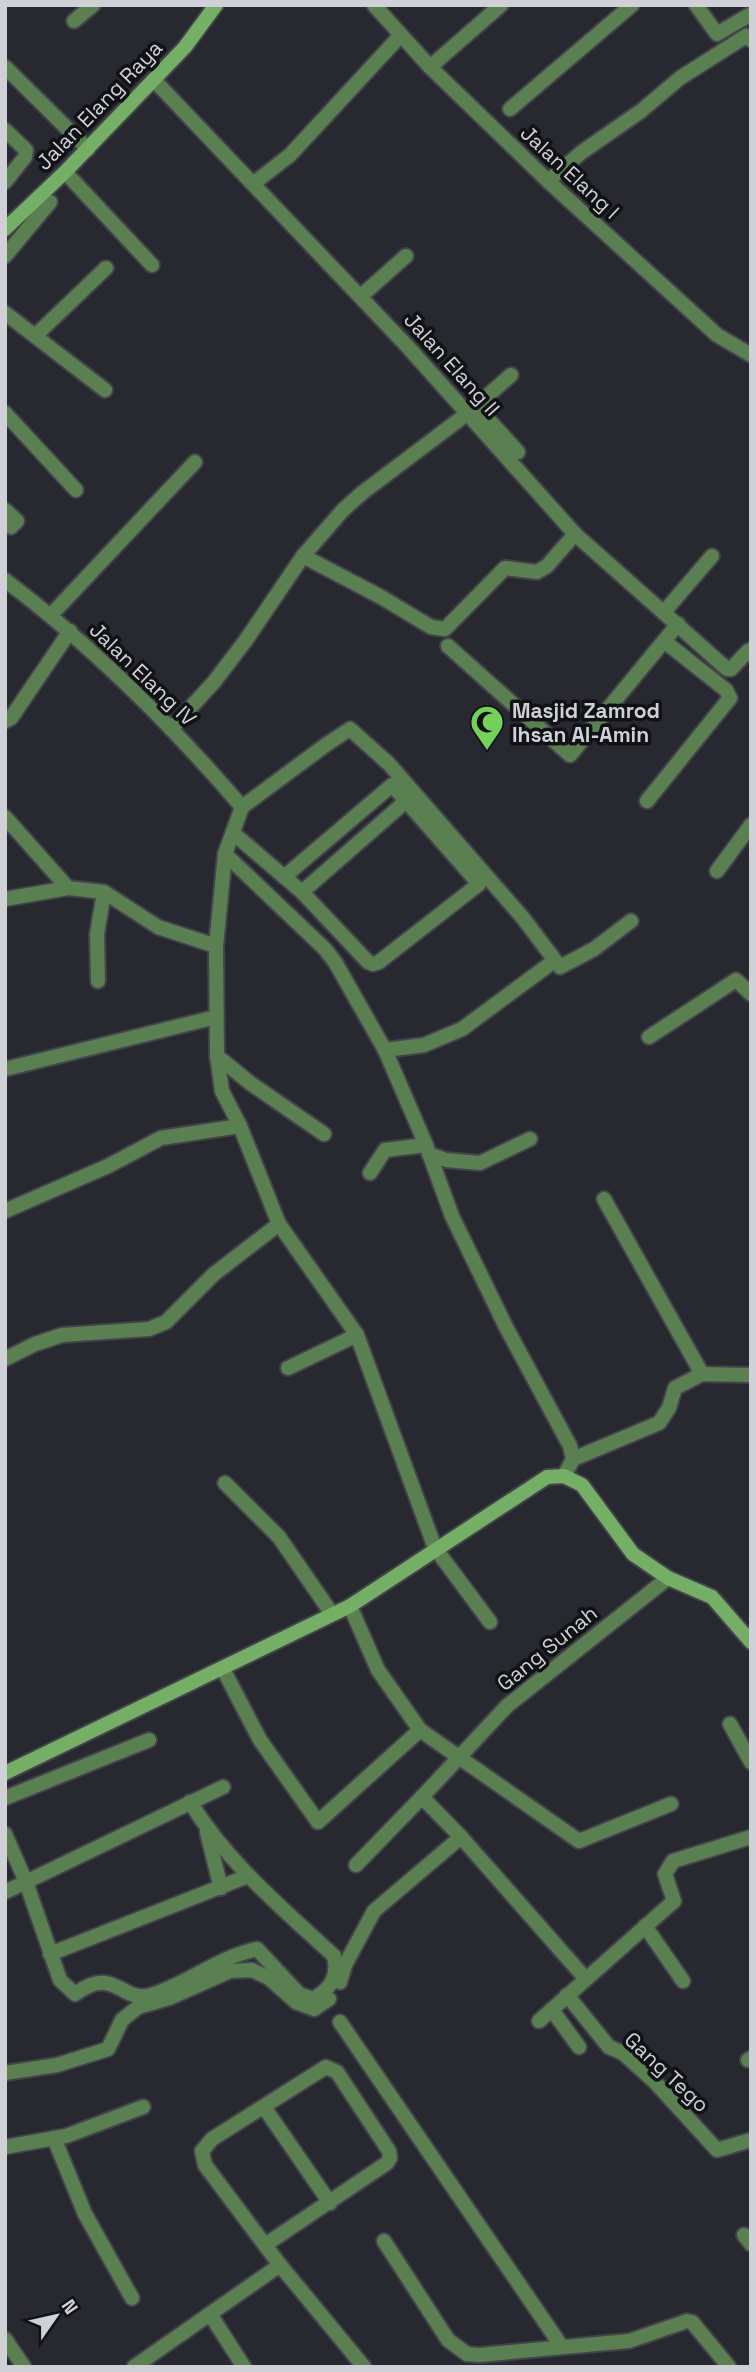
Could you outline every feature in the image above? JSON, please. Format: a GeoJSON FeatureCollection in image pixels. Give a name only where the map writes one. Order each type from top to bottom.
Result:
{"type":"FeatureCollection","features":[{"type":"Feature","properties":{"kind":"street"},"geometry":{"type":"LineString","coordinates":[[74,21],[93,5]]}},
{"type":"Feature","properties":{"kind":"street","name":"Jalan Elang I"},"geometry":{"type":"LineString","coordinates":[[374,5],[430,67],[548,181],[717,335],[751,355]]}},
{"type":"Feature","properties":{"kind":"street"},"geometry":{"type":"LineString","coordinates":[[430,67],[501,5]]}},
{"type":"Feature","properties":{"kind":"street"},"geometry":{"type":"LineString","coordinates":[[510,109],[632,5]]}},
{"type":"Feature","properties":{"kind":"street"},"geometry":{"type":"LineString","coordinates":[[696,5],[717,34],[751,14]]}},
{"type":"Feature","properties":{"kind":"street","name":"Jalan Elang Raya"},"geometry":{"type":"LineString","coordinates":[[5,229],[88,149],[185,47],[211,8]]}},
{"type":"Feature","properties":{"kind":"street"},"geometry":{"type":"LineString","coordinates":[[254,183],[290,155],[401,35]]}},
{"type":"Feature","properties":{"kind":"street"},"geometry":{"type":"LineString","coordinates":[[548,181],[680,78],[746,36],[751,40]]}},
{"type":"Feature","properties":{"kind":"street"},"geometry":{"type":"LineString","coordinates":[[5,67],[88,149]]}},
{"type":"Feature","properties":{"kind":"street","name":"Jalan Elang II"},"geometry":{"type":"LineString","coordinates":[[154,80],[472,409],[575,534],[727,669],[732,669],[751,650]]}},
{"type":"Feature","properties":{"kind":"street"},"geometry":{"type":"LineString","coordinates":[[5,130],[26,150],[25,157],[5,182]]}},
{"type":"Feature","properties":{"kind":"street"},"geometry":{"type":"LineString","coordinates":[[65,172],[152,265]]}},
{"type":"Feature","properties":{"kind":"street"},"geometry":{"type":"LineString","coordinates":[[5,256],[50,202]]}},
{"type":"Feature","properties":{"kind":"street"},"geometry":{"type":"LineString","coordinates":[[361,296],[406,256]]}},
{"type":"Feature","properties":{"kind":"street"},"geometry":{"type":"LineString","coordinates":[[36,335],[106,268]]}},
{"type":"Feature","properties":{"kind":"street"},"geometry":{"type":"LineString","coordinates":[[5,313],[105,390]]}},
{"type":"Feature","properties":{"kind":"street"},"geometry":{"type":"LineString","coordinates":[[171,729],[230,661],[303,556],[353,500],[472,409],[511,375]]}},
{"type":"Feature","properties":{"kind":"street"},"geometry":{"type":"LineString","coordinates":[[472,409],[518,452]]}},
{"type":"Feature","properties":{"kind":"street"},"geometry":{"type":"LineString","coordinates":[[5,413],[76,490]]}},
{"type":"Feature","properties":{"kind":"street"},"geometry":{"type":"LineString","coordinates":[[51,615],[195,462]]}},
{"type":"Feature","properties":{"kind":"street"},"geometry":{"type":"LineString","coordinates":[[5,510],[17,522],[11,527],[5,523]]}},
{"type":"Feature","properties":{"kind":"street"},"geometry":{"type":"LineString","coordinates":[[303,556],[382,597],[431,627],[445,629],[505,568],[537,572],[547,566],[575,534]]}},
{"type":"Feature","properties":{"kind":"street"},"geometry":{"type":"LineString","coordinates":[[664,612],[712,556]]}},
{"type":"Feature","properties":{"kind":"street","name":"Jalan Elang IV"},"geometry":{"type":"LineString","coordinates":[[5,580],[69,631],[171,729],[243,807]]}},
{"type":"Feature","properties":{"kind":"street"},"geometry":{"type":"LineString","coordinates":[[448,646],[570,755],[678,624]]}},
{"type":"Feature","properties":{"kind":"street"},"geometry":{"type":"LineString","coordinates":[[5,721],[11,718],[69,631]]}},
{"type":"Feature","properties":{"kind":"street"},"geometry":{"type":"LineString","coordinates":[[647,801],[730,698],[726,690],[664,640]]}},
{"type":"Feature","properties":{"kind":"street"},"geometry":{"type":"LineString","coordinates":[[490,1622],[435,1548],[357,1335],[279,1224],[240,1126],[222,1091],[217,1056],[215,946],[225,854],[243,807],[349,730],[389,764],[523,918],[559,967],[594,949],[631,921]]}},
{"type":"Feature","properties":{"kind":"street"},"geometry":{"type":"LineString","coordinates":[[233,833],[284,877],[302,892],[368,962],[373,964],[479,884],[392,785],[284,877]]}},
{"type":"Feature","properties":{"kind":"street"},"geometry":{"type":"LineString","coordinates":[[302,892],[405,802]]}},
{"type":"Feature","properties":{"kind":"street"},"geometry":{"type":"LineString","coordinates":[[5,817],[68,888]]}},
{"type":"Feature","properties":{"kind":"street"},"geometry":{"type":"LineString","coordinates":[[717,871],[751,825]]}},
{"type":"Feature","properties":{"kind":"street"},"geometry":{"type":"LineString","coordinates":[[225,854],[331,955],[385,1050],[428,1149],[452,1216],[506,1327],[570,1446],[573,1459]]}},
{"type":"Feature","properties":{"kind":"street"},"geometry":{"type":"LineString","coordinates":[[5,899],[68,888],[104,892],[158,927],[215,946]]}},
{"type":"Feature","properties":{"kind":"street"},"geometry":{"type":"LineString","coordinates":[[97,981],[97,934],[104,892]]}},
{"type":"Feature","properties":{"kind":"street"},"geometry":{"type":"LineString","coordinates":[[385,1050],[424,1045],[462,1029],[554,961]]}},
{"type":"Feature","properties":{"kind":"street"},"geometry":{"type":"LineString","coordinates":[[649,1037],[736,980],[751,994]]}},
{"type":"Feature","properties":{"kind":"street"},"geometry":{"type":"LineString","coordinates":[[5,1069],[216,1017]]}},
{"type":"Feature","properties":{"kind":"street"},"geometry":{"type":"LineString","coordinates":[[217,1056],[250,1083],[324,1134]]}},
{"type":"Feature","properties":{"kind":"street"},"geometry":{"type":"LineString","coordinates":[[5,1211],[108,1166],[161,1138],[240,1126]]}},
{"type":"Feature","properties":{"kind":"street"},"geometry":{"type":"LineString","coordinates":[[370,1173],[385,1150],[428,1149],[446,1160],[480,1163],[530,1139]]}},
{"type":"Feature","properties":{"kind":"street"},"geometry":{"type":"LineString","coordinates":[[604,1199],[702,1374]]}},
{"type":"Feature","properties":{"kind":"street"},"geometry":{"type":"LineString","coordinates":[[5,1359],[35,1344],[62,1335],[149,1329],[161,1325],[214,1273],[279,1224]]}},
{"type":"Feature","properties":{"kind":"street"},"geometry":{"type":"LineString","coordinates":[[288,1368],[357,1335]]}},
{"type":"Feature","properties":{"kind":"street"},"geometry":{"type":"LineString","coordinates":[[564,1476],[573,1459],[659,1423],[669,1408],[675,1388],[702,1374],[751,1374]]}},
{"type":"Feature","properties":{"kind":"street"},"geometry":{"type":"LineString","coordinates":[[5,1773],[350,1606],[547,1477],[564,1476],[582,1485],[632,1554],[668,1578],[712,1597],[751,1642]]}},
{"type":"Feature","properties":{"kind":"street"},"geometry":{"type":"LineString","coordinates":[[225,1483],[279,1537],[332,1614]]}},
{"type":"Feature","properties":{"kind":"street","name":"Gang Sunah"},"geometry":{"type":"LineString","coordinates":[[356,1866],[507,1706],[668,1578]]}},
{"type":"Feature","properties":{"kind":"street"},"geometry":{"type":"LineString","coordinates":[[350,1606],[378,1670],[420,1730],[579,1842],[671,1804]]}},
{"type":"Feature","properties":{"kind":"street"},"geometry":{"type":"LineString","coordinates":[[223,1669],[260,1740],[318,1822],[420,1730]]}},
{"type":"Feature","properties":{"kind":"street"},"geometry":{"type":"LineString","coordinates":[[730,1724],[751,1762]]}},
{"type":"Feature","properties":{"kind":"street"},"geometry":{"type":"LineString","coordinates":[[5,1798],[149,1740]]}},
{"type":"Feature","properties":{"kind":"street"},"geometry":{"type":"LineString","coordinates":[[5,1892],[223,1787]]}},
{"type":"Feature","properties":{"kind":"street"},"geometry":{"type":"LineString","coordinates":[[422,1797],[461,1837],[585,1978]]}},
{"type":"Feature","properties":{"kind":"street"},"geometry":{"type":"LineString","coordinates":[[5,1834],[26,1882],[61,1980],[75,1994],[85,1986],[106,1982],[131,1994],[149,1996],[239,1953],[257,1950],[299,1994],[313,1999],[327,1991],[337,1968],[334,1956],[248,1876],[205,1827],[190,1802]]}},
{"type":"Feature","properties":{"kind":"street"},"geometry":{"type":"LineString","coordinates":[[205,1827],[221,1888]]}},
{"type":"Feature","properties":{"kind":"street"},"geometry":{"type":"LineString","coordinates":[[5,2073],[57,2065],[108,2049],[122,2020],[138,2007],[169,1998],[230,1971],[252,1970],[261,1974],[296,2002],[314,2009],[326,2003],[338,1987],[345,1965],[374,1911],[461,1837]]}},
{"type":"Feature","properties":{"kind":"street"},"geometry":{"type":"LineString","coordinates":[[539,2021],[674,1901],[665,1874],[673,1861],[751,1837]]}},
{"type":"Feature","properties":{"kind":"street"},"geometry":{"type":"LineString","coordinates":[[50,1954],[248,1876]]}},
{"type":"Feature","properties":{"kind":"street"},"geometry":{"type":"LineString","coordinates":[[645,1926],[683,1981]]}},
{"type":"Feature","properties":{"kind":"street","name":"Gang Tego"},"geometry":{"type":"LineString","coordinates":[[567,1995],[609,2047],[622,2053],[654,2082],[717,2150],[751,2140]]}},
{"type":"Feature","properties":{"kind":"street"},"geometry":{"type":"LineString","coordinates":[[552,2010],[579,2047]]}},
{"type":"Feature","properties":{"kind":"street"},"geometry":{"type":"LineString","coordinates":[[340,2022],[562,2347]]}},
{"type":"Feature","properties":{"kind":"street"},"geometry":{"type":"LineString","coordinates":[[265,2245],[330,2203],[387,2163],[390,2158],[389,2151],[337,2072],[326,2067],[212,2139],[202,2151],[205,2165],[265,2245],[364,2367]]}},
{"type":"Feature","properties":{"kind":"street"},"geometry":{"type":"LineString","coordinates":[[5,2147],[66,2136],[143,2107]]}},
{"type":"Feature","properties":{"kind":"street"},"geometry":{"type":"LineString","coordinates":[[264,2107],[330,2203]]}},
{"type":"Feature","properties":{"kind":"street"},"geometry":{"type":"LineString","coordinates":[[54,2138],[85,2214],[132,2298]]}},
{"type":"Feature","properties":{"kind":"street"},"geometry":{"type":"LineString","coordinates":[[384,2241],[448,2340],[467,2354],[629,2341],[687,2321],[692,2322],[729,2367]]}},
{"type":"Feature","properties":{"kind":"street"},"geometry":{"type":"LineString","coordinates":[[134,2367],[281,2265]]}},
{"type":"Feature","properties":{"kind":"street"},"geometry":{"type":"LineString","coordinates":[[210,2314],[244,2367]]}},
{"type":"Feature","properties":{"kind":"street"},"geometry":{"type":"LineString","coordinates":[[6,2341],[24,2367]]}},
{"type":"Feature","properties":{"kind":"place","name":"Masjid Zamrod Ihsan Al-Amin"},"geometry":{"type":"Point","coordinates":[487,752]}}]}
